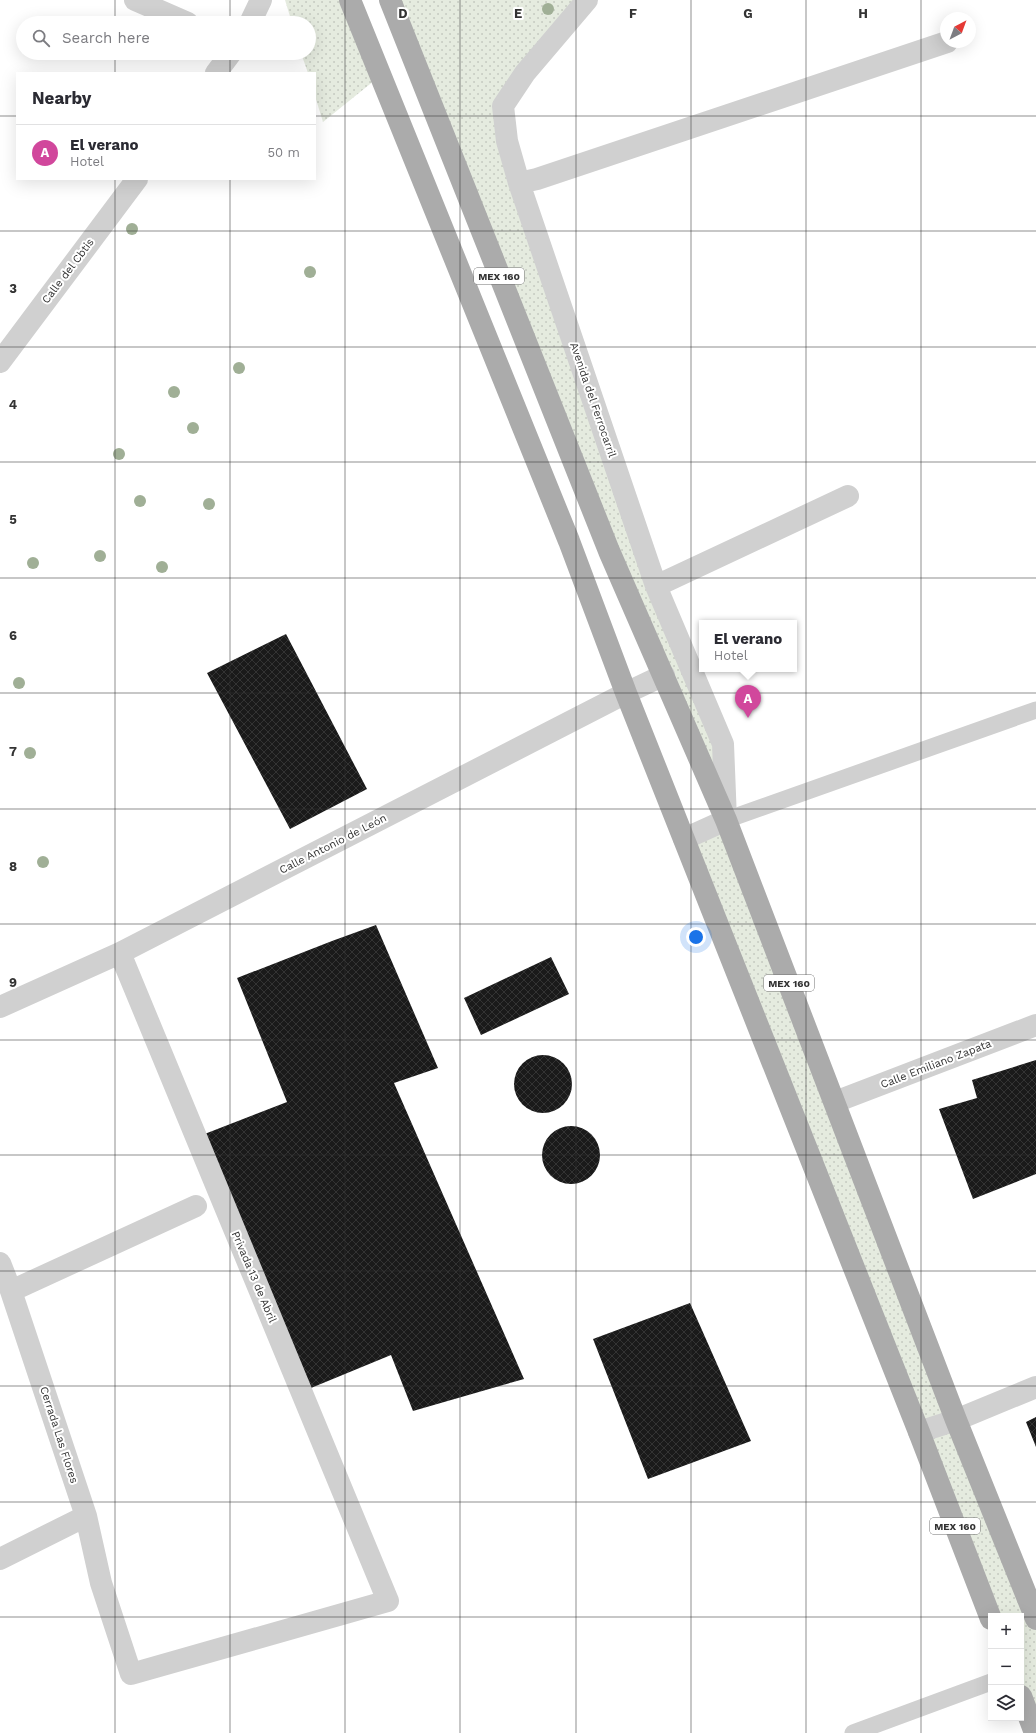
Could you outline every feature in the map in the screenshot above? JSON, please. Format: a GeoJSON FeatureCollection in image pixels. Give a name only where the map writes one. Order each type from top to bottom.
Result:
{"type":"FeatureCollection","features":[{"type":"Feature","properties":{"kind":"main road","name":"MEX 160"},"geometry":{"type":"LineString","coordinates":[[350,0],[569,541],[626,693],[919,1432],[989,1613]]}},
{"type":"Feature","properties":{"kind":"main road","name":"MEX 160"},"geometry":{"type":"LineString","coordinates":[[390,0],[609,551],[726,820],[956,1420],[1036,1619]]}},
{"type":"Feature","properties":{"kind":"main road"},"geometry":{"type":"LineString","coordinates":[[1024,1704],[1035,1733]]}},
{"type":"Feature","properties":{"kind":"street"},"geometry":{"type":"LineString","coordinates":[[135,0],[172,16]]}},
{"type":"Feature","properties":{"kind":"street"},"geometry":{"type":"LineString","coordinates":[[253,16],[261,0]]}},
{"type":"Feature","properties":{"kind":"street","name":"Avenida del Ferrocarril"},"geometry":{"type":"LineString","coordinates":[[587,0],[525,73],[502,106],[506,141],[656,586],[723,744],[726,820]]}},
{"type":"Feature","properties":{"kind":"street"},"geometry":{"type":"LineString","coordinates":[[519,183],[537,179],[940,44]]}},
{"type":"Feature","properties":{"kind":"street"},"geometry":{"type":"LineString","coordinates":[[217,72],[226,60]]}},
{"type":"Feature","properties":{"kind":"street","name":"Calle del Cbtis"},"geometry":{"type":"LineString","coordinates":[[0,362],[136,180]]}},
{"type":"Feature","properties":{"kind":"street"},"geometry":{"type":"LineString","coordinates":[[656,586],[848,496]]}},
{"type":"Feature","properties":{"kind":"street","name":"Calle Antonio de León"},"geometry":{"type":"LineString","coordinates":[[0,1007],[120,953],[626,693],[664,675]]}},
{"type":"Feature","properties":{"kind":"street"},"geometry":{"type":"LineString","coordinates":[[684,839],[726,820]]}},
{"type":"Feature","properties":{"kind":"street","name":"Privada 13 de Abril"},"geometry":{"type":"LineString","coordinates":[[120,953],[388,1601]]}},
{"type":"Feature","properties":{"kind":"street","name":"Calle Emiliano Zapata"},"geometry":{"type":"LineString","coordinates":[[835,1102],[1036,1025]]}},
{"type":"Feature","properties":{"kind":"street"},"geometry":{"type":"LineString","coordinates":[[11,1291],[196,1206]]}},
{"type":"Feature","properties":{"kind":"street","name":"Cerrada Las Flores"},"geometry":{"type":"LineString","coordinates":[[0,1263],[11,1291],[86,1516],[101,1583],[131,1674],[388,1601]]}},
{"type":"Feature","properties":{"kind":"street"},"geometry":{"type":"LineString","coordinates":[[919,1432],[956,1420],[1036,1387]]}},
{"type":"Feature","properties":{"kind":"street"},"geometry":{"type":"LineString","coordinates":[[0,1559],[86,1516]]}},
{"type":"Feature","properties":{"kind":"lane"},"geometry":{"type":"LineString","coordinates":[[726,820],[1036,710]]}},
{"type":"Feature","properties":{"kind":"lane"},"geometry":{"type":"LineString","coordinates":[[853,1733],[988,1683]]}},
{"type":"Feature","properties":{"kind":"shaded area"},"geometry":{"type":"Polygon","coordinates":[[[285,0],[350,0],[380,76],[323,122],[316,99],[316,72],[308,72],[303,60],[316,60],[316,16],[290,16],[285,0]]]}},
{"type":"Feature","properties":{"kind":"shaded area"},"geometry":{"type":"Polygon","coordinates":[[[390,0],[587,0],[503,106],[507,141],[723,744],[726,821],[390,0]]]}},
{"type":"Feature","properties":{"kind":"shaded area"},"geometry":{"type":"Polygon","coordinates":[[[726,821],[1036,1618],[1036,1733],[1024,1703],[1024,1613],[990,1613],[684,839],[726,821]]]}},
{"type":"Feature","properties":{"kind":"building"},"geometry":{"type":"Polygon","coordinates":[[[286,634],[367,789],[290,829],[207,673],[286,634]]]}},
{"type":"Feature","properties":{"kind":"building"},"geometry":{"type":"Polygon","coordinates":[[[376,925],[438,1068],[394,1083],[524,1379],[413,1411],[391,1355],[311,1388],[202,1135],[287,1102],[237,978],[376,925]]]}},
{"type":"Feature","properties":{"kind":"building"},"geometry":{"type":"Polygon","coordinates":[[[551,957],[569,994],[481,1035],[464,998],[551,957]]]}},
{"type":"Feature","properties":{"kind":"building"},"geometry":{"type":"Polygon","coordinates":[[[543,1055],[559,1060],[567,1068],[572,1084],[567,1100],[559,1108],[543,1113],[527,1108],[519,1100],[514,1084],[519,1068],[527,1060],[543,1055]]]}},
{"type":"Feature","properties":{"kind":"building"},"geometry":{"type":"Polygon","coordinates":[[[1036,1060],[1036,1174],[973,1199],[939,1109],[977,1098],[972,1080],[1036,1060]]]}},
{"type":"Feature","properties":{"kind":"building"},"geometry":{"type":"Polygon","coordinates":[[[571,1126],[587,1131],[595,1139],[600,1155],[595,1171],[587,1179],[571,1184],[555,1179],[547,1171],[542,1155],[547,1139],[555,1131],[571,1126]]]}},
{"type":"Feature","properties":{"kind":"building"},"geometry":{"type":"Polygon","coordinates":[[[690,1303],[751,1441],[648,1479],[593,1339],[690,1303]]]}},
{"type":"Feature","properties":{"kind":"building"},"geometry":{"type":"Polygon","coordinates":[[[1036,1417],[1036,1447],[1026,1422],[1036,1417]]]}},
{"type":"Feature","properties":{"kind":"place","name":"El verano"},"geometry":{"type":"Point","coordinates":[748,718]}}]}
